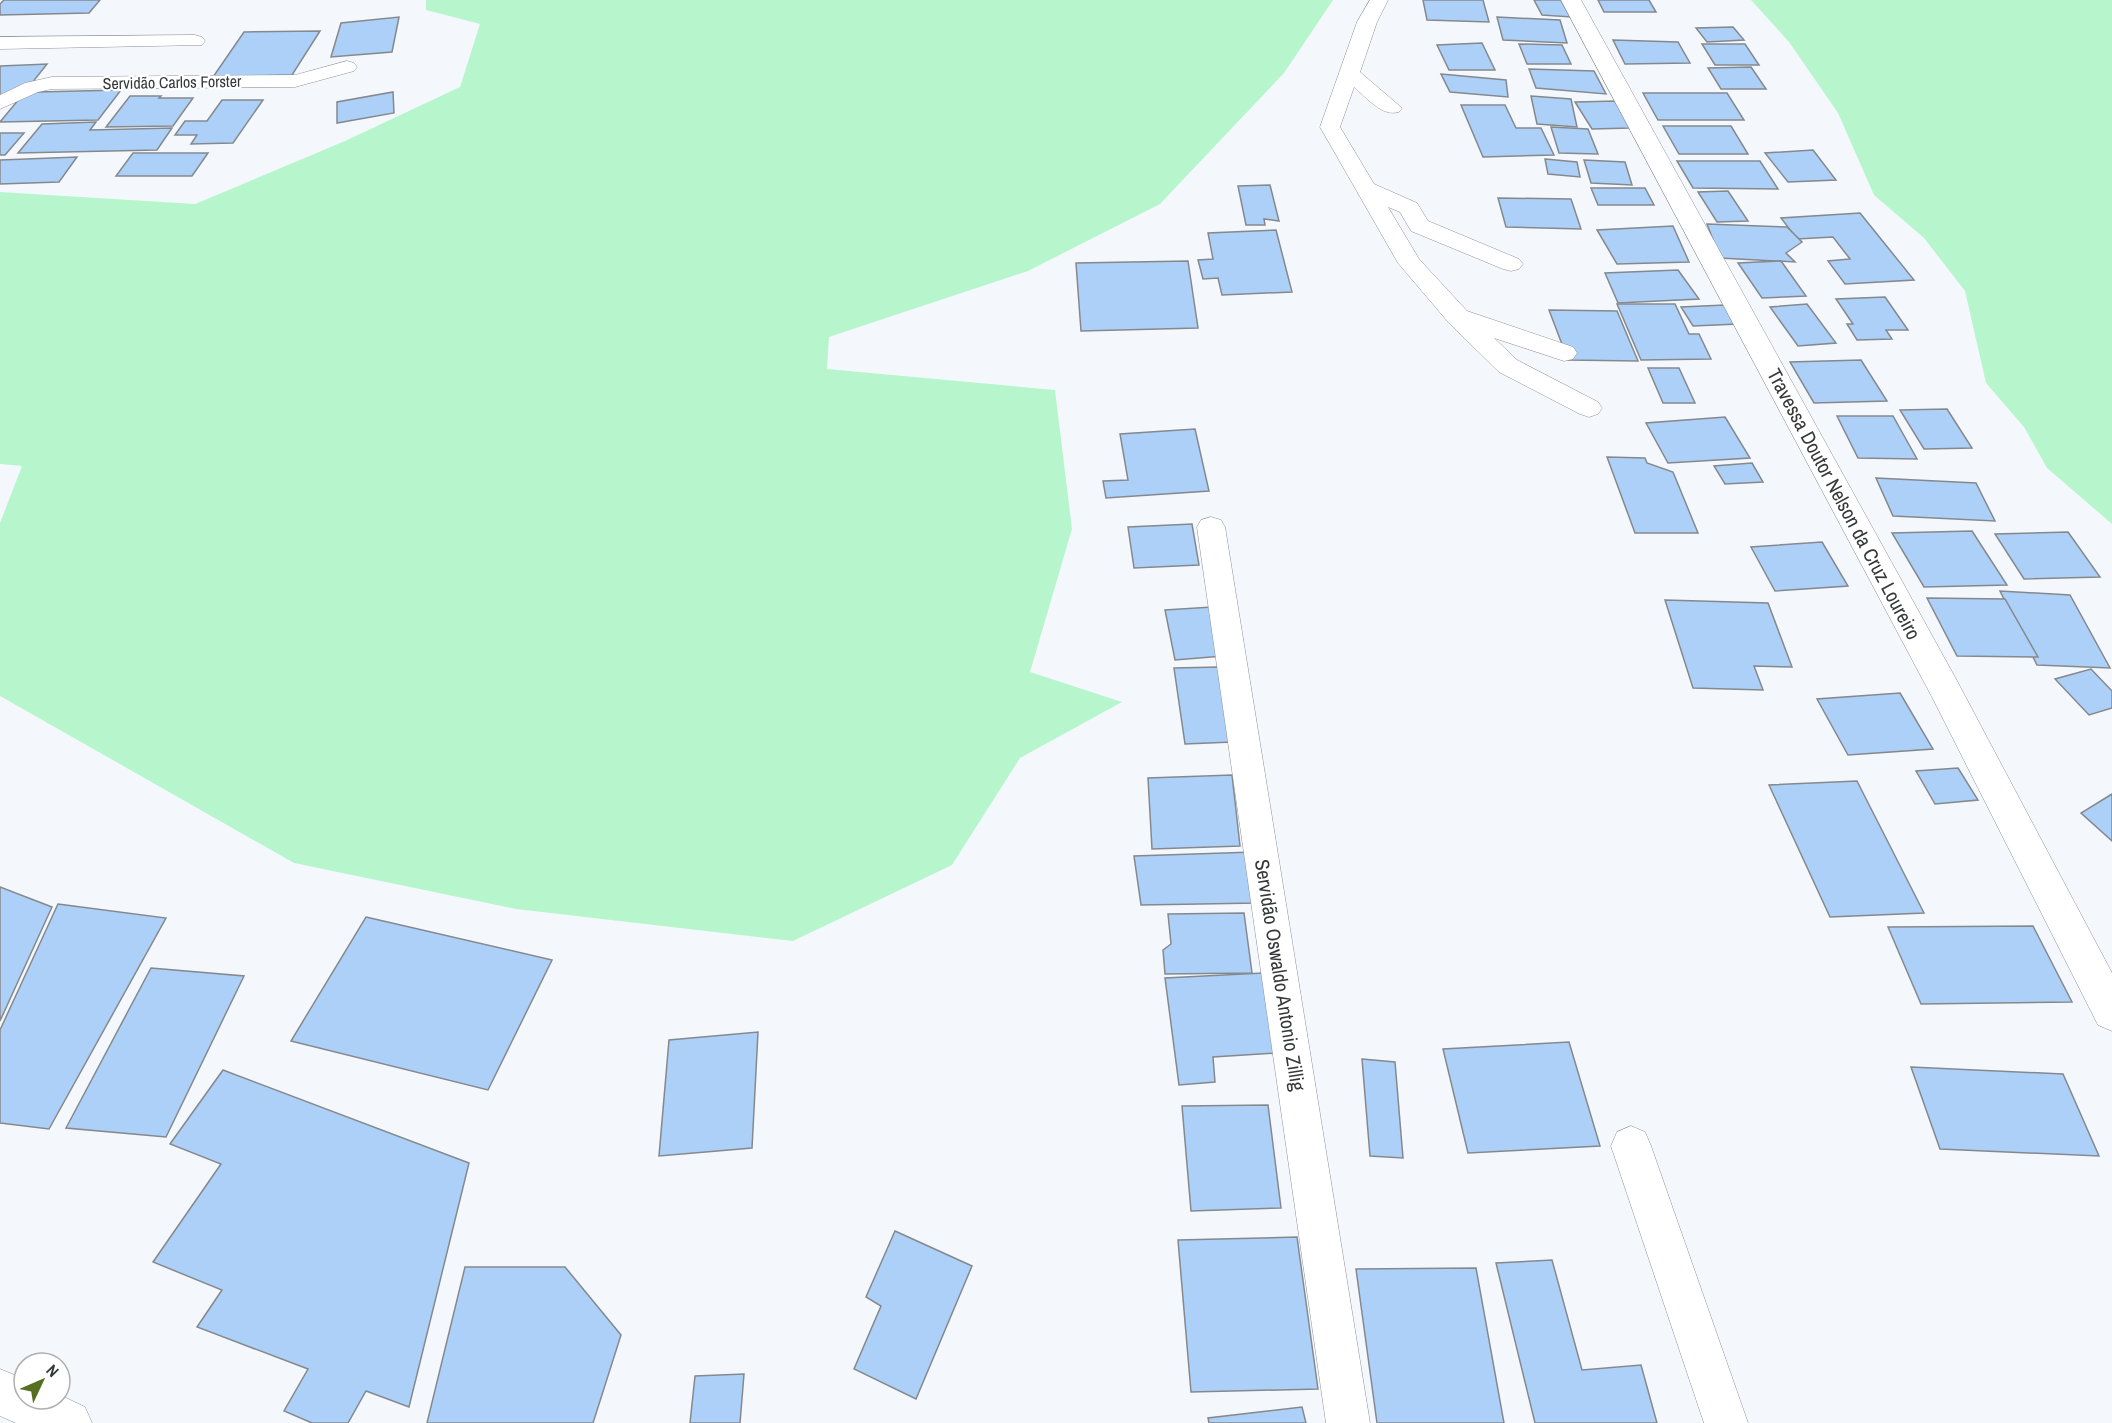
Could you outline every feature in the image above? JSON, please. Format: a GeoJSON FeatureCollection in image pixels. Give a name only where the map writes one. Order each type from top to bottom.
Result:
{"type":"FeatureCollection","features":[{"type":"Feature","properties":{"kind":"street","name":"Travessa Doutor Nelson da Cruz Loureiro"},"geometry":{"type":"LineString","coordinates":[[1570,0],[1944,688],[2112,1012]]}},
{"type":"Feature","properties":{"kind":"street"},"geometry":{"type":"LineString","coordinates":[[0,1392],[69,1423]]}},
{"type":"Feature","properties":{"kind":"lane"},"geometry":{"type":"LineString","coordinates":[[1379,0],[1367,22],[1330,127],[1410,263],[1458,317],[1508,366],[1589,408]]}},
{"type":"Feature","properties":{"kind":"lane"},"geometry":{"type":"LineString","coordinates":[[0,43],[195,41]]}},
{"type":"Feature","properties":{"kind":"lane","name":"Servidão Carlos Forster"},"geometry":{"type":"LineString","coordinates":[[0,103],[32,87],[44,84],[295,81],[347,67]]}},
{"type":"Feature","properties":{"kind":"lane"},"geometry":{"type":"LineString","coordinates":[[1349,73],[1392,108]]}},
{"type":"Feature","properties":{"kind":"lane"},"geometry":{"type":"LineString","coordinates":[[1366,188],[1409,208],[1419,226],[1511,264]]}},
{"type":"Feature","properties":{"kind":"lane"},"geometry":{"type":"LineString","coordinates":[[1458,317],[1564,353]]}},
{"type":"Feature","properties":{"kind":"lane","name":"Servidão Oswaldo Antonio Zillig"},"geometry":{"type":"LineString","coordinates":[[1211,527],[1348,1423]]}},
{"type":"Feature","properties":{"kind":"lane"},"geometry":{"type":"LineString","coordinates":[[1631,1146],[1726,1423]]}},
{"type":"Feature","properties":{"kind":"green space"},"geometry":{"type":"Polygon","coordinates":[[[426,0],[1333,0],[1284,73],[1160,204],[1028,271],[829,337],[827,369],[1055,390],[1072,529],[1030,672],[1122,702],[1020,758],[952,865],[793,941],[516,909],[294,863],[0,696],[0,523],[22,466],[0,464],[0,192],[195,204],[345,141],[460,87],[480,24],[426,10],[426,0]]]}},
{"type":"Feature","properties":{"kind":"green space"},"geometry":{"type":"Polygon","coordinates":[[[1751,0],[2112,0],[2112,524],[2047,468],[2024,427],[1986,383],[1965,291],[1924,238],[1874,195],[1838,113],[1789,42],[1751,0]]]}},
{"type":"Feature","properties":{"kind":"building"},"geometry":{"type":"Polygon","coordinates":[[[4,0],[100,0],[89,13],[0,15],[0,4],[4,0]]]}},
{"type":"Feature","properties":{"kind":"building"},"geometry":{"type":"Polygon","coordinates":[[[1423,0],[1483,0],[1489,22],[1427,20],[1423,0]]]}},
{"type":"Feature","properties":{"kind":"building"},"geometry":{"type":"Polygon","coordinates":[[[1534,0],[1561,0],[1571,17],[1542,15],[1534,0]]]}},
{"type":"Feature","properties":{"kind":"building"},"geometry":{"type":"Polygon","coordinates":[[[1598,0],[1649,0],[1656,12],[1604,12],[1598,0]]]}},
{"type":"Feature","properties":{"kind":"building"},"geometry":{"type":"Polygon","coordinates":[[[399,17],[392,52],[331,57],[341,23],[399,17]]]}},
{"type":"Feature","properties":{"kind":"building"},"geometry":{"type":"Polygon","coordinates":[[[1497,17],[1560,20],[1567,43],[1503,40],[1497,17]]]}},
{"type":"Feature","properties":{"kind":"building"},"geometry":{"type":"Polygon","coordinates":[[[1733,27],[1744,40],[1707,42],[1696,28],[1733,27]]]}},
{"type":"Feature","properties":{"kind":"building"},"geometry":{"type":"Polygon","coordinates":[[[320,31],[292,75],[213,77],[244,32],[320,31]]]}},
{"type":"Feature","properties":{"kind":"building"},"geometry":{"type":"Polygon","coordinates":[[[1613,40],[1678,42],[1690,63],[1625,64],[1613,40]]]}},
{"type":"Feature","properties":{"kind":"building"},"geometry":{"type":"Polygon","coordinates":[[[1482,43],[1495,70],[1449,70],[1437,45],[1482,43]]]}},
{"type":"Feature","properties":{"kind":"building"},"geometry":{"type":"Polygon","coordinates":[[[1519,44],[1562,45],[1571,64],[1527,64],[1519,44]]]}},
{"type":"Feature","properties":{"kind":"building"},"geometry":{"type":"Polygon","coordinates":[[[1702,44],[1745,44],[1759,65],[1715,65],[1702,44]]]}},
{"type":"Feature","properties":{"kind":"building"},"geometry":{"type":"Polygon","coordinates":[[[47,64],[32,83],[0,99],[0,66],[47,64]]]}},
{"type":"Feature","properties":{"kind":"building"},"geometry":{"type":"Polygon","coordinates":[[[1751,67],[1766,89],[1721,89],[1708,68],[1751,67]]]}},
{"type":"Feature","properties":{"kind":"building"},"geometry":{"type":"Polygon","coordinates":[[[1529,69],[1594,71],[1606,94],[1536,88],[1529,69]]]}},
{"type":"Feature","properties":{"kind":"building"},"geometry":{"type":"Polygon","coordinates":[[[1441,74],[1506,80],[1508,97],[1450,92],[1441,74]]]}},
{"type":"Feature","properties":{"kind":"building"},"geometry":{"type":"Polygon","coordinates":[[[121,90],[98,120],[0,122],[19,99],[36,92],[121,90]]]}},
{"type":"Feature","properties":{"kind":"building"},"geometry":{"type":"Polygon","coordinates":[[[393,92],[394,113],[337,123],[337,102],[393,92]]]}},
{"type":"Feature","properties":{"kind":"building"},"geometry":{"type":"Polygon","coordinates":[[[1643,93],[1727,93],[1744,120],[1658,120],[1643,93]]]}},
{"type":"Feature","properties":{"kind":"building"},"geometry":{"type":"Polygon","coordinates":[[[130,96],[193,98],[173,126],[106,127],[130,96]]]}},
{"type":"Feature","properties":{"kind":"building"},"geometry":{"type":"Polygon","coordinates":[[[1531,96],[1571,99],[1577,127],[1537,124],[1531,96]]]}},
{"type":"Feature","properties":{"kind":"building"},"geometry":{"type":"Polygon","coordinates":[[[222,100],[263,100],[233,143],[191,144],[197,135],[175,135],[185,121],[207,121],[222,100]]]}},
{"type":"Feature","properties":{"kind":"building"},"geometry":{"type":"Polygon","coordinates":[[[1617,101],[1630,128],[1592,129],[1575,102],[1617,101]]]}},
{"type":"Feature","properties":{"kind":"building"},"geometry":{"type":"Polygon","coordinates":[[[1461,105],[1505,105],[1516,128],[1541,128],[1554,155],[1483,157],[1461,105]]]}},
{"type":"Feature","properties":{"kind":"building"},"geometry":{"type":"Polygon","coordinates":[[[96,122],[90,130],[172,128],[157,150],[18,153],[42,124],[96,122]]]}},
{"type":"Feature","properties":{"kind":"building"},"geometry":{"type":"Polygon","coordinates":[[[1663,126],[1731,126],[1748,154],[1679,154],[1663,126]]]}},
{"type":"Feature","properties":{"kind":"building"},"geometry":{"type":"Polygon","coordinates":[[[1551,127],[1588,129],[1598,154],[1559,153],[1551,127]]]}},
{"type":"Feature","properties":{"kind":"building"},"geometry":{"type":"Polygon","coordinates":[[[0,133],[24,133],[5,155],[0,155],[0,133]]]}},
{"type":"Feature","properties":{"kind":"building"},"geometry":{"type":"Polygon","coordinates":[[[1813,150],[1836,180],[1788,182],[1765,153],[1813,150]]]}},
{"type":"Feature","properties":{"kind":"building"},"geometry":{"type":"Polygon","coordinates":[[[133,153],[208,153],[192,176],[116,176],[133,153]]]}},
{"type":"Feature","properties":{"kind":"building"},"geometry":{"type":"Polygon","coordinates":[[[77,157],[59,182],[0,184],[0,160],[77,157]]]}},
{"type":"Feature","properties":{"kind":"building"},"geometry":{"type":"Polygon","coordinates":[[[1545,159],[1577,162],[1580,177],[1548,174],[1545,159]]]}},
{"type":"Feature","properties":{"kind":"building"},"geometry":{"type":"Polygon","coordinates":[[[1584,160],[1625,162],[1632,185],[1591,183],[1584,160]]]}},
{"type":"Feature","properties":{"kind":"building"},"geometry":{"type":"Polygon","coordinates":[[[1677,161],[1760,161],[1778,189],[1693,188],[1677,161]]]}},
{"type":"Feature","properties":{"kind":"building"},"geometry":{"type":"Polygon","coordinates":[[[1270,185],[1279,221],[1264,219],[1265,225],[1246,225],[1238,186],[1270,185]]]}},
{"type":"Feature","properties":{"kind":"building"},"geometry":{"type":"Polygon","coordinates":[[[1591,188],[1645,188],[1654,205],[1598,205],[1591,188]]]}},
{"type":"Feature","properties":{"kind":"building"},"geometry":{"type":"Polygon","coordinates":[[[1728,191],[1748,221],[1717,222],[1698,192],[1728,191]]]}},
{"type":"Feature","properties":{"kind":"building"},"geometry":{"type":"Polygon","coordinates":[[[1498,198],[1571,199],[1581,229],[1506,227],[1498,198]]]}},
{"type":"Feature","properties":{"kind":"building"},"geometry":{"type":"Polygon","coordinates":[[[1860,213],[1914,280],[1845,284],[1828,261],[1850,259],[1833,237],[1797,239],[1781,218],[1860,213]]]}},
{"type":"Feature","properties":{"kind":"building"},"geometry":{"type":"Polygon","coordinates":[[[1707,224],[1787,227],[1802,242],[1786,253],[1795,262],[1720,258],[1707,224]]]}},
{"type":"Feature","properties":{"kind":"building"},"geometry":{"type":"Polygon","coordinates":[[[1673,226],[1689,262],[1617,264],[1597,230],[1673,226]]]}},
{"type":"Feature","properties":{"kind":"building"},"geometry":{"type":"Polygon","coordinates":[[[1276,230],[1292,292],[1222,295],[1218,278],[1203,279],[1198,260],[1213,259],[1208,233],[1276,230]]]}},
{"type":"Feature","properties":{"kind":"building"},"geometry":{"type":"Polygon","coordinates":[[[1188,261],[1198,328],[1081,331],[1076,263],[1188,261]]]}},
{"type":"Feature","properties":{"kind":"building"},"geometry":{"type":"Polygon","coordinates":[[[1781,261],[1806,296],[1762,298],[1738,263],[1781,261]]]}},
{"type":"Feature","properties":{"kind":"building"},"geometry":{"type":"Polygon","coordinates":[[[1678,270],[1699,299],[1618,303],[1605,273],[1678,270]]]}},
{"type":"Feature","properties":{"kind":"building"},"geometry":{"type":"Polygon","coordinates":[[[1885,297],[1908,330],[1886,330],[1892,339],[1857,340],[1847,324],[1853,324],[1836,299],[1885,297]]]}},
{"type":"Feature","properties":{"kind":"building"},"geometry":{"type":"Polygon","coordinates":[[[1617,304],[1675,304],[1689,334],[1699,334],[1711,359],[1641,360],[1617,304]]]}},
{"type":"Feature","properties":{"kind":"building"},"geometry":{"type":"Polygon","coordinates":[[[1807,304],[1836,343],[1798,346],[1770,307],[1807,304]]]}},
{"type":"Feature","properties":{"kind":"building"},"geometry":{"type":"Polygon","coordinates":[[[1725,305],[1738,324],[1693,326],[1681,307],[1725,305]]]}},
{"type":"Feature","properties":{"kind":"building"},"geometry":{"type":"Polygon","coordinates":[[[1549,310],[1617,311],[1638,361],[1568,360],[1549,310]]]}},
{"type":"Feature","properties":{"kind":"building"},"geometry":{"type":"Polygon","coordinates":[[[1861,360],[1887,401],[1814,403],[1790,362],[1861,360]]]}},
{"type":"Feature","properties":{"kind":"building"},"geometry":{"type":"Polygon","coordinates":[[[1648,368],[1679,368],[1695,403],[1663,403],[1648,368]]]}},
{"type":"Feature","properties":{"kind":"building"},"geometry":{"type":"Polygon","coordinates":[[[1947,409],[1972,448],[1924,449],[1900,410],[1947,409]]]}},
{"type":"Feature","properties":{"kind":"building"},"geometry":{"type":"Polygon","coordinates":[[[1837,416],[1893,416],[1917,459],[1858,458],[1837,416]]]}},
{"type":"Feature","properties":{"kind":"building"},"geometry":{"type":"Polygon","coordinates":[[[1725,417],[1750,458],[1668,463],[1646,423],[1725,417]]]}},
{"type":"Feature","properties":{"kind":"building"},"geometry":{"type":"Polygon","coordinates":[[[1195,429],[1209,491],[1106,498],[1103,481],[1128,480],[1120,434],[1195,429]]]}},
{"type":"Feature","properties":{"kind":"building"},"geometry":{"type":"Polygon","coordinates":[[[1607,457],[1645,458],[1647,463],[1673,472],[1698,533],[1635,533],[1607,457]]]}},
{"type":"Feature","properties":{"kind":"building"},"geometry":{"type":"Polygon","coordinates":[[[1752,463],[1763,482],[1725,484],[1714,466],[1752,463]]]}},
{"type":"Feature","properties":{"kind":"building"},"geometry":{"type":"Polygon","coordinates":[[[1876,478],[1976,483],[1995,521],[1893,516],[1876,478]]]}},
{"type":"Feature","properties":{"kind":"building"},"geometry":{"type":"Polygon","coordinates":[[[1192,524],[1199,565],[1134,568],[1128,527],[1192,524]]]}},
{"type":"Feature","properties":{"kind":"building"},"geometry":{"type":"Polygon","coordinates":[[[1972,531],[2007,585],[1924,587],[1892,533],[1972,531]]]}},
{"type":"Feature","properties":{"kind":"building"},"geometry":{"type":"Polygon","coordinates":[[[2068,532],[2100,577],[2024,579],[1995,534],[2068,532]]]}},
{"type":"Feature","properties":{"kind":"building"},"geometry":{"type":"Polygon","coordinates":[[[1822,542],[1848,586],[1775,591],[1751,547],[1822,542]]]}},
{"type":"Feature","properties":{"kind":"building"},"geometry":{"type":"Polygon","coordinates":[[[2000,591],[2070,595],[2110,668],[2037,665],[2000,591]]]}},
{"type":"Feature","properties":{"kind":"building"},"geometry":{"type":"Polygon","coordinates":[[[1927,598],[2005,599],[2038,657],[1957,656],[1927,598]]]}},
{"type":"Feature","properties":{"kind":"building"},"geometry":{"type":"Polygon","coordinates":[[[1665,600],[1768,603],[1792,667],[1754,666],[1763,690],[1693,688],[1665,600]]]}},
{"type":"Feature","properties":{"kind":"building"},"geometry":{"type":"Polygon","coordinates":[[[1212,607],[1223,656],[1175,660],[1165,610],[1212,607]]]}},
{"type":"Feature","properties":{"kind":"building"},"geometry":{"type":"Polygon","coordinates":[[[1220,667],[1232,742],[1185,744],[1174,668],[1220,667]]]}},
{"type":"Feature","properties":{"kind":"building"},"geometry":{"type":"Polygon","coordinates":[[[2091,669],[2112,691],[2112,708],[2089,715],[2055,679],[2091,669]]]}},
{"type":"Feature","properties":{"kind":"building"},"geometry":{"type":"Polygon","coordinates":[[[1900,693],[1933,749],[1848,755],[1817,699],[1900,693]]]}},
{"type":"Feature","properties":{"kind":"building"},"geometry":{"type":"Polygon","coordinates":[[[1958,768],[1978,800],[1935,804],[1916,771],[1958,768]]]}},
{"type":"Feature","properties":{"kind":"building"},"geometry":{"type":"Polygon","coordinates":[[[1232,775],[1240,846],[1152,849],[1148,778],[1232,775]]]}},
{"type":"Feature","properties":{"kind":"building"},"geometry":{"type":"Polygon","coordinates":[[[1857,781],[1924,913],[1830,917],[1769,785],[1857,781]]]}},
{"type":"Feature","properties":{"kind":"building"},"geometry":{"type":"Polygon","coordinates":[[[2112,794],[2112,841],[2081,813],[2112,794]]]}},
{"type":"Feature","properties":{"kind":"building"},"geometry":{"type":"Polygon","coordinates":[[[1254,852],[1258,903],[1141,905],[1134,856],[1254,852]]]}},
{"type":"Feature","properties":{"kind":"building"},"geometry":{"type":"Polygon","coordinates":[[[0,887],[52,907],[0,1021],[0,887]]]}},
{"type":"Feature","properties":{"kind":"building"},"geometry":{"type":"Polygon","coordinates":[[[58,904],[166,918],[49,1129],[0,1123],[0,1030],[58,904]]]}},
{"type":"Feature","properties":{"kind":"building"},"geometry":{"type":"Polygon","coordinates":[[[1244,913],[1252,973],[1165,974],[1163,950],[1171,944],[1168,914],[1244,913]]]}},
{"type":"Feature","properties":{"kind":"building"},"geometry":{"type":"Polygon","coordinates":[[[366,917],[552,960],[488,1090],[291,1041],[366,917]]]}},
{"type":"Feature","properties":{"kind":"building"},"geometry":{"type":"Polygon","coordinates":[[[2033,926],[2072,1002],[1921,1004],[1888,927],[2033,926]]]}},
{"type":"Feature","properties":{"kind":"building"},"geometry":{"type":"Polygon","coordinates":[[[151,968],[244,976],[166,1137],[66,1128],[151,968]]]}},
{"type":"Feature","properties":{"kind":"building"},"geometry":{"type":"Polygon","coordinates":[[[1263,973],[1277,1053],[1213,1057],[1215,1082],[1179,1085],[1165,978],[1263,973]]]}},
{"type":"Feature","properties":{"kind":"building"},"geometry":{"type":"Polygon","coordinates":[[[758,1032],[752,1148],[659,1156],[669,1040],[758,1032]]]}},
{"type":"Feature","properties":{"kind":"building"},"geometry":{"type":"Polygon","coordinates":[[[1569,1042],[1600,1146],[1468,1153],[1443,1049],[1569,1042]]]}},
{"type":"Feature","properties":{"kind":"building"},"geometry":{"type":"Polygon","coordinates":[[[1362,1059],[1395,1062],[1403,1158],[1370,1156],[1362,1059]]]}},
{"type":"Feature","properties":{"kind":"building"},"geometry":{"type":"Polygon","coordinates":[[[1911,1067],[2063,1074],[2099,1156],[1940,1149],[1911,1067]]]}},
{"type":"Feature","properties":{"kind":"building"},"geometry":{"type":"Polygon","coordinates":[[[223,1070],[469,1163],[409,1407],[366,1391],[348,1423],[312,1423],[284,1411],[308,1369],[197,1327],[222,1290],[153,1262],[221,1164],[170,1144],[223,1070]]]}},
{"type":"Feature","properties":{"kind":"building"},"geometry":{"type":"Polygon","coordinates":[[[1268,1105],[1281,1208],[1191,1211],[1182,1106],[1268,1105]]]}},
{"type":"Feature","properties":{"kind":"building"},"geometry":{"type":"Polygon","coordinates":[[[895,1231],[972,1266],[916,1399],[854,1369],[881,1306],[866,1297],[895,1231]]]}},
{"type":"Feature","properties":{"kind":"building"},"geometry":{"type":"Polygon","coordinates":[[[1297,1237],[1318,1389],[1191,1392],[1178,1240],[1297,1237]]]}},
{"type":"Feature","properties":{"kind":"building"},"geometry":{"type":"Polygon","coordinates":[[[1552,1260],[1582,1370],[1641,1365],[1657,1423],[1535,1423],[1496,1263],[1552,1260]]]}},
{"type":"Feature","properties":{"kind":"building"},"geometry":{"type":"Polygon","coordinates":[[[465,1267],[565,1267],[621,1335],[593,1423],[427,1423],[465,1267]]]}},
{"type":"Feature","properties":{"kind":"building"},"geometry":{"type":"Polygon","coordinates":[[[1476,1268],[1504,1423],[1377,1423],[1356,1269],[1476,1268]]]}},
{"type":"Feature","properties":{"kind":"building"},"geometry":{"type":"Polygon","coordinates":[[[744,1374],[740,1423],[690,1423],[695,1376],[744,1374]]]}},
{"type":"Feature","properties":{"kind":"building"},"geometry":{"type":"Polygon","coordinates":[[[1302,1407],[1306,1423],[1209,1423],[1208,1418],[1302,1407]]]}}]}
